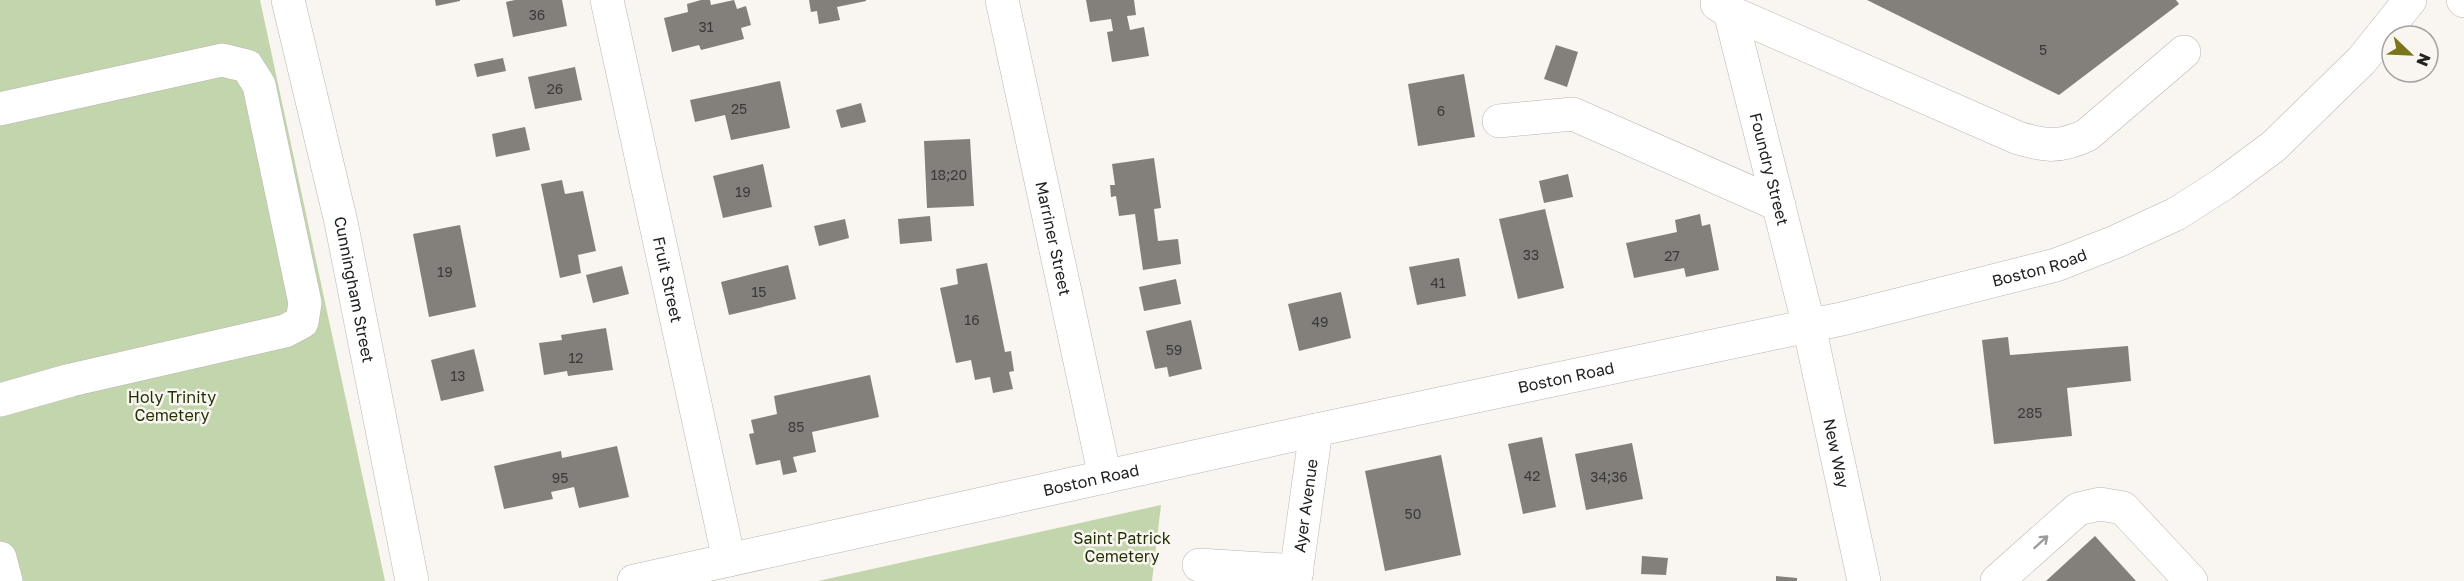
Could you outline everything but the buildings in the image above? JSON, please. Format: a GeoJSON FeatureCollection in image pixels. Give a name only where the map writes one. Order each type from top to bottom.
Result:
{"type":"FeatureCollection","features":[{"type":"Feature","properties":{"kind":"street","name":"Cunningham Street"},"geometry":{"type":"LineString","coordinates":[[288,0],[341,222],[412,581]]}},
{"type":"Feature","properties":{"kind":"street","name":"Fruit Street"},"geometry":{"type":"LineString","coordinates":[[607,0],[729,560]]}},
{"type":"Feature","properties":{"kind":"street","name":"Marriner Street"},"geometry":{"type":"LineString","coordinates":[[1002,0],[1104,477]]}},
{"type":"Feature","properties":{"kind":"street","name":"Boston Road"},"geometry":{"type":"LineString","coordinates":[[634,581],[1316,430],[1809,326],[1984,285],[2066,261],[2176,214],[2223,184],[2274,146],[2362,60],[2410,0]]}},
{"type":"Feature","properties":{"kind":"street"},"geometry":{"type":"LineString","coordinates":[[1721,6],[2018,138],[2044,146],[2069,144],[2087,135],[2184,52]]}},
{"type":"Feature","properties":{"kind":"street","name":"Foundry Street"},"geometry":{"type":"LineString","coordinates":[[1721,6],[1779,205],[1809,326]]}},
{"type":"Feature","properties":{"kind":"street"},"geometry":{"type":"LineString","coordinates":[[0,110],[222,60],[247,66],[259,85],[305,303],[302,322],[285,331],[71,380],[0,400]]}},
{"type":"Feature","properties":{"kind":"street"},"geometry":{"type":"LineString","coordinates":[[1498,122],[1573,114],[1779,205]]}},
{"type":"Feature","properties":{"kind":"street","name":"New Way"},"geometry":{"type":"LineString","coordinates":[[1809,326],[1864,581]]}},
{"type":"Feature","properties":{"kind":"street","name":"Ayer Avenue"},"geometry":{"type":"LineString","coordinates":[[1296,576],[1316,430]]}},
{"type":"Feature","properties":{"kind":"street"},"geometry":{"type":"LineString","coordinates":[[1997,581],[2078,509],[2100,504],[2123,508],[2191,581]]}},
{"type":"Feature","properties":{"kind":"street"},"geometry":{"type":"LineString","coordinates":[[0,558],[6,581]]}},
{"type":"Feature","properties":{"kind":"street"},"geometry":{"type":"LineString","coordinates":[[1198,565],[1296,576]]}},
{"type":"Feature","properties":{"kind":"green space","name":"Holy Trinity Cemetery"},"geometry":{"type":"Polygon","coordinates":[[[0,0],[260,0],[385,581],[0,581],[0,0]]]}},
{"type":"Feature","properties":{"kind":"green space","name":"Saint Patrick Cemetery"},"geometry":{"type":"Polygon","coordinates":[[[1161,505],[1152,581],[818,581],[1161,505]]]}}]}
